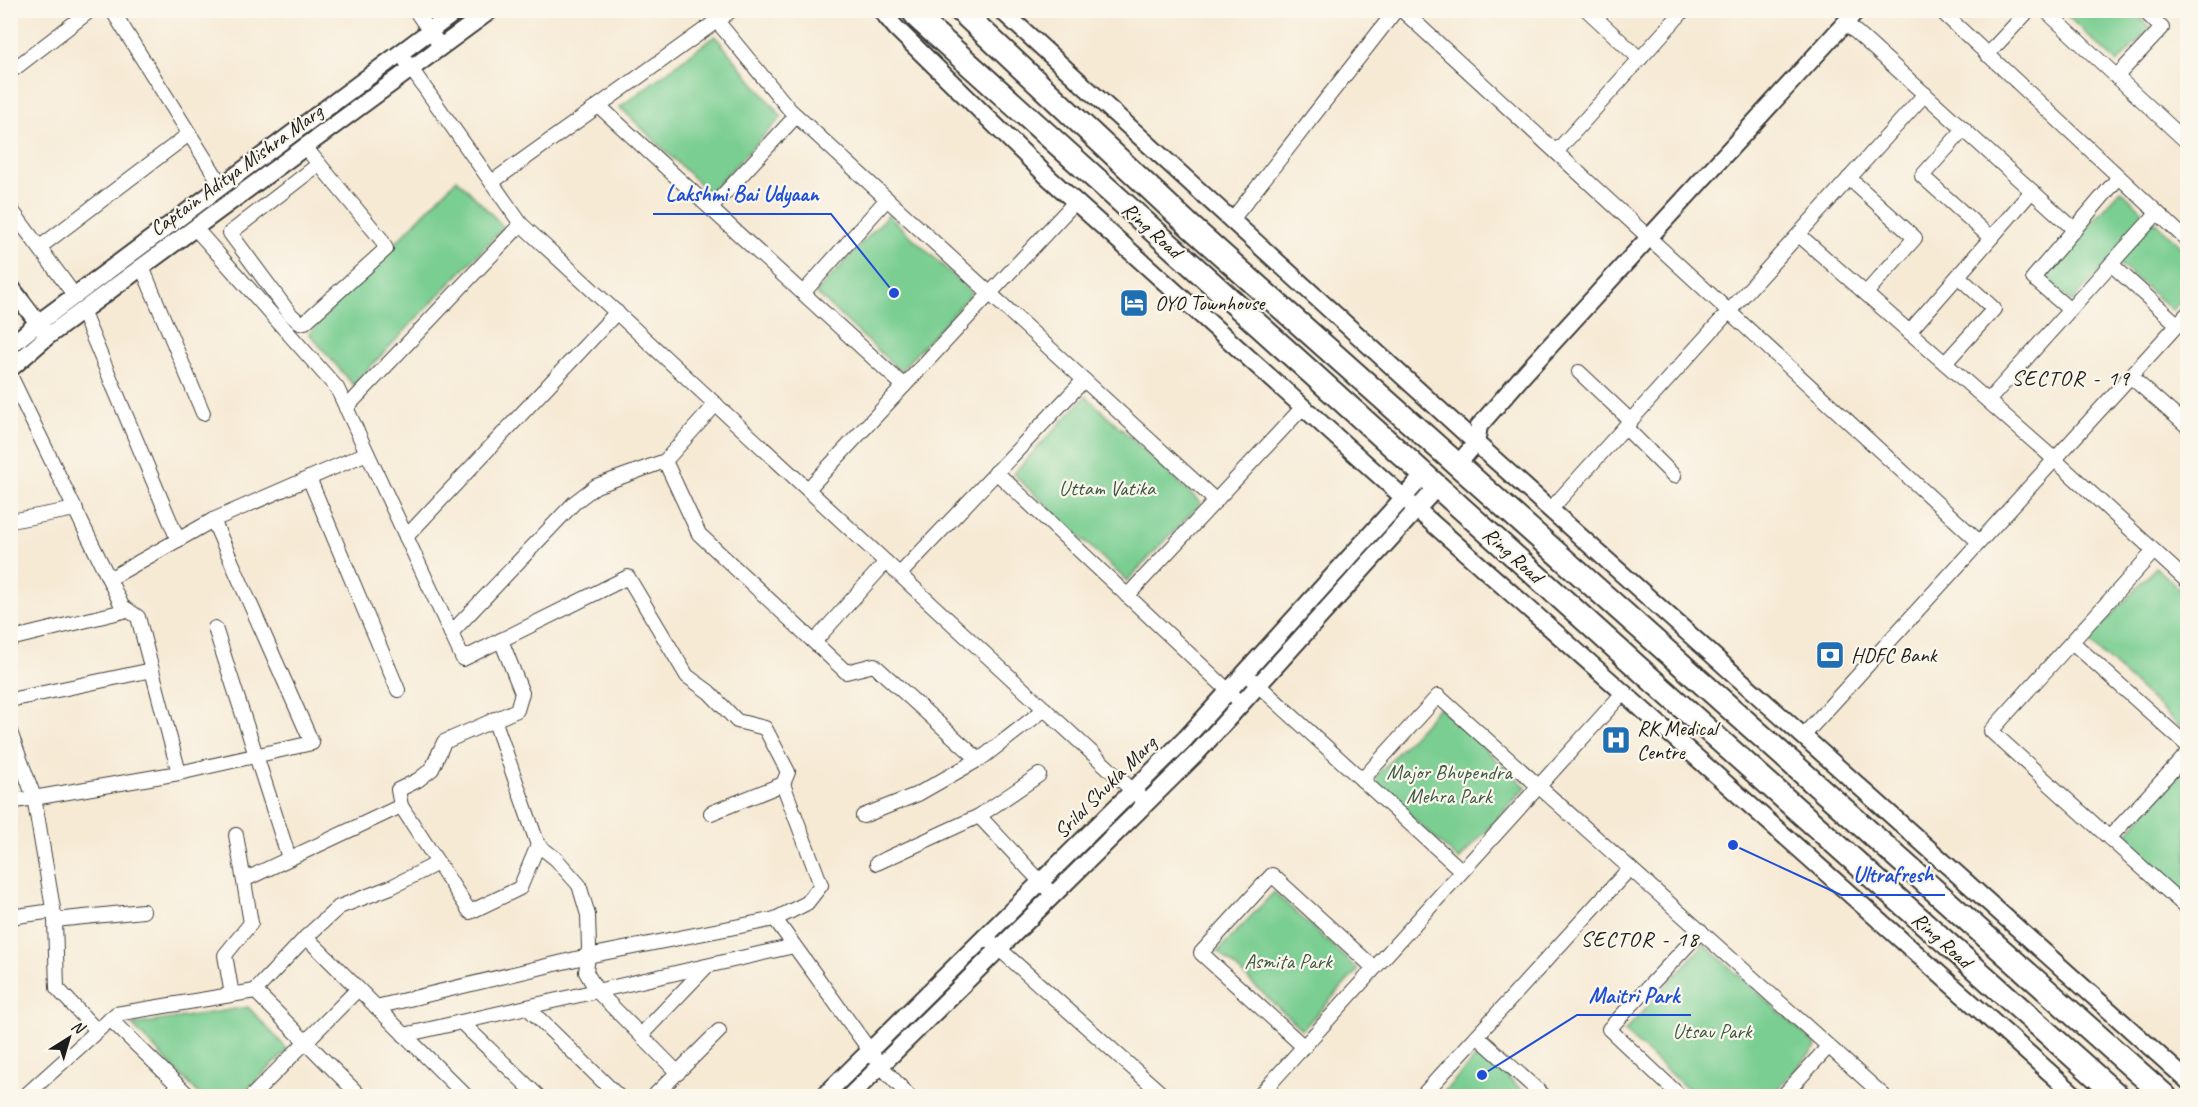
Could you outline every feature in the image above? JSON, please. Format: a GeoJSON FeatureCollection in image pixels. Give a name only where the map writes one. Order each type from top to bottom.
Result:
{"type":"FeatureCollection","features":[{"type":"Feature","properties":{"kind":"highway","name":"Ring Road"},"geometry":{"type":"LineString","coordinates":[[912,10],[919,20],[1430,481],[2118,1096]]}},
{"type":"Feature","properties":{"kind":"highway","name":"Ring Road"},"geometry":{"type":"LineString","coordinates":[[960,10],[1191,227],[2164,1096]]}},
{"type":"Feature","properties":{"kind":"street"},"geometry":{"type":"LineString","coordinates":[[10,72],[91,10]]}},
{"type":"Feature","properties":{"kind":"street"},"geometry":{"type":"LineString","coordinates":[[112,10],[222,186]]}},
{"type":"Feature","properties":{"kind":"street"},"geometry":{"type":"LineString","coordinates":[[415,10],[441,47]]}},
{"type":"Feature","properties":{"kind":"street","name":"Captain Aditya Mishra Marg"},"geometry":{"type":"LineString","coordinates":[[10,346],[43,330],[79,303],[222,186],[458,10]]}},
{"type":"Feature","properties":{"kind":"street","name":"Captain Aditya Mishra Marg"},"geometry":{"type":"LineString","coordinates":[[79,303],[142,267],[491,10]]}},
{"type":"Feature","properties":{"kind":"street"},"geometry":{"type":"LineString","coordinates":[[492,183],[732,10]]}},
{"type":"Feature","properties":{"kind":"street"},"geometry":{"type":"LineString","coordinates":[[881,10],[896,28],[1076,201],[1404,498],[1624,692],[2072,1095]]}},
{"type":"Feature","properties":{"kind":"street"},"geometry":{"type":"LineString","coordinates":[[1231,220],[1396,10]]}},
{"type":"Feature","properties":{"kind":"street"},"geometry":{"type":"LineString","coordinates":[[1402,10],[1979,542]]}},
{"type":"Feature","properties":{"kind":"street"},"geometry":{"type":"LineString","coordinates":[[1587,10],[1640,59]]}},
{"type":"Feature","properties":{"kind":"street"},"geometry":{"type":"LineString","coordinates":[[1556,152],[1684,10]]}},
{"type":"Feature","properties":{"kind":"street"},"geometry":{"type":"LineString","coordinates":[[1940,10],[2187,241]]}},
{"type":"Feature","properties":{"kind":"street"},"geometry":{"type":"LineString","coordinates":[[1987,55],[2029,10]]}},
{"type":"Feature","properties":{"kind":"street"},"geometry":{"type":"LineString","coordinates":[[2045,10],[2187,143]]}},
{"type":"Feature","properties":{"kind":"street"},"geometry":{"type":"LineString","coordinates":[[2116,76],[2162,28],[2143,10]]}},
{"type":"Feature","properties":{"kind":"street"},"geometry":{"type":"LineString","coordinates":[[1008,13],[1476,443],[2187,1081]]}},
{"type":"Feature","properties":{"kind":"street"},"geometry":{"type":"LineString","coordinates":[[1450,459],[1463,431],[1479,426],[1852,17],[1925,94],[2075,230]]}},
{"type":"Feature","properties":{"kind":"street"},"geometry":{"type":"LineString","coordinates":[[717,21],[796,116],[1216,501]]}},
{"type":"Feature","properties":{"kind":"street"},"geometry":{"type":"LineString","coordinates":[[400,53],[521,224],[1146,803]]}},
{"type":"Feature","properties":{"kind":"street"},"geometry":{"type":"LineString","coordinates":[[1550,510],[1925,94]]}},
{"type":"Feature","properties":{"kind":"street"},"geometry":{"type":"LineString","coordinates":[[599,106],[904,386]]}},
{"type":"Feature","properties":{"kind":"street"},"geometry":{"type":"LineString","coordinates":[[711,208],[796,116]]}},
{"type":"Feature","properties":{"kind":"street"},"geometry":{"type":"LineString","coordinates":[[1964,129],[1922,176],[1991,238]]}},
{"type":"Feature","properties":{"kind":"street"},"geometry":{"type":"LineString","coordinates":[[40,247],[189,134]]}},
{"type":"Feature","properties":{"kind":"street"},"geometry":{"type":"LineString","coordinates":[[305,147],[381,239],[386,249],[300,323],[290,314],[230,233],[319,164]]}},
{"type":"Feature","properties":{"kind":"street"},"geometry":{"type":"LineString","coordinates":[[2070,310],[2034,278],[2119,177]]}},
{"type":"Feature","properties":{"kind":"street"},"geometry":{"type":"LineString","coordinates":[[1849,178],[1916,238],[1866,293]]}},
{"type":"Feature","properties":{"kind":"street"},"geometry":{"type":"LineString","coordinates":[[1909,332],[2032,192]]}},
{"type":"Feature","properties":{"kind":"street"},"geometry":{"type":"LineString","coordinates":[[802,292],[887,199]]}},
{"type":"Feature","properties":{"kind":"street"},"geometry":{"type":"LineString","coordinates":[[808,489],[1076,201]]}},
{"type":"Feature","properties":{"kind":"street"},"geometry":{"type":"LineString","coordinates":[[10,208],[79,303],[178,540]]}},
{"type":"Feature","properties":{"kind":"street"},"geometry":{"type":"LineString","coordinates":[[1988,401],[2157,213]]}},
{"type":"Feature","properties":{"kind":"street"},"geometry":{"type":"LineString","coordinates":[[346,408],[521,224]]}},
{"type":"Feature","properties":{"kind":"street"},"geometry":{"type":"LineString","coordinates":[[195,228],[337,388],[463,659],[628,577],[687,676],[709,692],[737,722],[765,728],[788,772],[783,784],[821,885],[807,903],[775,919],[588,956],[376,1007]]}},
{"type":"Feature","properties":{"kind":"street"},"geometry":{"type":"LineString","coordinates":[[1799,235],[2054,459],[2187,582]]}},
{"type":"Feature","properties":{"kind":"street"},"geometry":{"type":"LineString","coordinates":[[2111,264],[2177,324]]}},
{"type":"Feature","properties":{"kind":"street"},"geometry":{"type":"LineString","coordinates":[[142,267],[203,413]]}},
{"type":"Feature","properties":{"kind":"street"},"geometry":{"type":"LineString","coordinates":[[1945,363],[1994,309],[1958,276]]}},
{"type":"Feature","properties":{"kind":"street"},"geometry":{"type":"LineString","coordinates":[[10,286],[43,330]]}},
{"type":"Feature","properties":{"kind":"street"},"geometry":{"type":"LineString","coordinates":[[406,537],[616,312]]}},
{"type":"Feature","properties":{"kind":"street"},"geometry":{"type":"LineString","coordinates":[[1803,736],[2187,313]]}},
{"type":"Feature","properties":{"kind":"street","name":"Captain Aditya Mishra Marg"},"geometry":{"type":"LineString","coordinates":[[10,369],[43,330]]}},
{"type":"Feature","properties":{"kind":"street"},"geometry":{"type":"LineString","coordinates":[[1579,372],[1674,476]]}},
{"type":"Feature","properties":{"kind":"street"},"geometry":{"type":"LineString","coordinates":[[10,375],[122,606],[138,617],[179,773]]}},
{"type":"Feature","properties":{"kind":"street"},"geometry":{"type":"LineString","coordinates":[[2130,376],[2187,428]]}},
{"type":"Feature","properties":{"kind":"street"},"geometry":{"type":"LineString","coordinates":[[900,574],[1084,380]]}},
{"type":"Feature","properties":{"kind":"street"},"geometry":{"type":"LineString","coordinates":[[451,633],[575,502],[596,486],[665,461],[716,404]]}},
{"type":"Feature","properties":{"kind":"street"},"geometry":{"type":"LineString","coordinates":[[1127,596],[1304,407]]}},
{"type":"Feature","properties":{"kind":"street"},"geometry":{"type":"LineString","coordinates":[[1450,459],[1476,443],[1479,426]]}},
{"type":"Feature","properties":{"kind":"street"},"geometry":{"type":"LineString","coordinates":[[109,579],[213,520],[367,453]]}},
{"type":"Feature","properties":{"kind":"street"},"geometry":{"type":"LineString","coordinates":[[665,461],[699,534],[846,672],[874,665],[979,760]]}},
{"type":"Feature","properties":{"kind":"street"},"geometry":{"type":"LineString","coordinates":[[996,472],[1242,703]]}},
{"type":"Feature","properties":{"kind":"street"},"geometry":{"type":"LineString","coordinates":[[309,478],[398,690]]}},
{"type":"Feature","properties":{"kind":"street","name":"Srilal Shukla Marg"},"geometry":{"type":"LineString","coordinates":[[824,1096],[1186,738],[1404,498],[1430,481]]}},
{"type":"Feature","properties":{"kind":"street","name":"Srilal Shukla Marg"},"geometry":{"type":"LineString","coordinates":[[850,1096],[1197,753],[1417,509],[1430,481]]}},
{"type":"Feature","properties":{"kind":"street"},"geometry":{"type":"LineString","coordinates":[[10,521],[76,509]]}},
{"type":"Feature","properties":{"kind":"street"},"geometry":{"type":"LineString","coordinates":[[10,802],[179,773],[312,743],[213,520]]}},
{"type":"Feature","properties":{"kind":"street"},"geometry":{"type":"LineString","coordinates":[[2154,552],[1991,730],[2187,909]]}},
{"type":"Feature","properties":{"kind":"street"},"geometry":{"type":"LineString","coordinates":[[814,642],[886,562]]}},
{"type":"Feature","properties":{"kind":"street"},"geometry":{"type":"LineString","coordinates":[[10,639],[128,610]]}},
{"type":"Feature","properties":{"kind":"street"},"geometry":{"type":"LineString","coordinates":[[215,628],[289,858]]}},
{"type":"Feature","properties":{"kind":"street"},"geometry":{"type":"LineString","coordinates":[[501,640],[522,693],[517,710],[444,742],[432,769],[418,780],[398,790],[401,806],[470,912],[520,888],[538,845]]}},
{"type":"Feature","properties":{"kind":"street"},"geometry":{"type":"LineString","coordinates":[[2072,642],[2187,746]]}},
{"type":"Feature","properties":{"kind":"street"},"geometry":{"type":"LineString","coordinates":[[10,700],[152,670]]}},
{"type":"Feature","properties":{"kind":"street"},"geometry":{"type":"LineString","coordinates":[[1245,673],[1462,871]]}},
{"type":"Feature","properties":{"kind":"street"},"geometry":{"type":"LineString","coordinates":[[1259,1096],[1624,692]]}},
{"type":"Feature","properties":{"kind":"street"},"geometry":{"type":"LineString","coordinates":[[1362,780],[1438,696],[1884,1096]]}},
{"type":"Feature","properties":{"kind":"street"},"geometry":{"type":"LineString","coordinates":[[863,816],[918,794],[979,760],[1045,709]]}},
{"type":"Feature","properties":{"kind":"street"},"geometry":{"type":"LineString","coordinates":[[494,719],[538,845],[556,859],[579,885],[588,915],[586,972],[597,991],[678,1073]]}},
{"type":"Feature","properties":{"kind":"street"},"geometry":{"type":"LineString","coordinates":[[10,732],[34,797],[54,915],[57,988],[97,1031]]}},
{"type":"Feature","properties":{"kind":"street"},"geometry":{"type":"LineString","coordinates":[[2109,838],[2187,753]]}},
{"type":"Feature","properties":{"kind":"street"},"geometry":{"type":"LineString","coordinates":[[877,863],[979,816],[1038,774]]}},
{"type":"Feature","properties":{"kind":"street"},"geometry":{"type":"LineString","coordinates":[[711,813],[783,784]]}},
{"type":"Feature","properties":{"kind":"street"},"geometry":{"type":"LineString","coordinates":[[243,880],[401,806]]}},
{"type":"Feature","properties":{"kind":"street"},"geometry":{"type":"LineString","coordinates":[[979,816],[1053,896]]}},
{"type":"Feature","properties":{"kind":"street"},"geometry":{"type":"LineString","coordinates":[[232,995],[225,955],[251,923],[236,836]]}},
{"type":"Feature","properties":{"kind":"street"},"geometry":{"type":"LineString","coordinates":[[25,1096],[116,1014],[255,991],[306,937],[339,907],[391,888],[438,863]]}},
{"type":"Feature","properties":{"kind":"street"},"geometry":{"type":"LineString","coordinates":[[1422,1096],[1630,868]]}},
{"type":"Feature","properties":{"kind":"street"},"geometry":{"type":"LineString","coordinates":[[1304,1047],[1201,953],[1272,875],[1374,968]]}},
{"type":"Feature","properties":{"kind":"street"},"geometry":{"type":"LineString","coordinates":[[10,917],[143,911]]}},
{"type":"Feature","properties":{"kind":"street"},"geometry":{"type":"LineString","coordinates":[[775,919],[881,1066],[909,1096]]}},
{"type":"Feature","properties":{"kind":"street"},"geometry":{"type":"LineString","coordinates":[[1680,1096],[1609,1029],[1701,931]]}},
{"type":"Feature","properties":{"kind":"street"},"geometry":{"type":"LineString","coordinates":[[306,937],[466,1096]]}},
{"type":"Feature","properties":{"kind":"street"},"geometry":{"type":"LineString","coordinates":[[986,937],[1164,1096]]}},
{"type":"Feature","properties":{"kind":"street"},"geometry":{"type":"LineString","coordinates":[[404,1035],[794,946]]}},
{"type":"Feature","properties":{"kind":"street"},"geometry":{"type":"LineString","coordinates":[[641,1035],[707,966]]}},
{"type":"Feature","properties":{"kind":"street"},"geometry":{"type":"LineString","coordinates":[[252,1096],[358,989]]}},
{"type":"Feature","properties":{"kind":"street"},"geometry":{"type":"LineString","coordinates":[[255,991],[360,1096]]}},
{"type":"Feature","properties":{"kind":"street"},"geometry":{"type":"LineString","coordinates":[[527,1007],[618,1096]]}},
{"type":"Feature","properties":{"kind":"street"},"geometry":{"type":"LineString","coordinates":[[110,1018],[189,1096]]}},
{"type":"Feature","properties":{"kind":"street"},"geometry":{"type":"LineString","coordinates":[[461,1022],[538,1096]]}},
{"type":"Feature","properties":{"kind":"street"},"geometry":{"type":"LineString","coordinates":[[654,1096],[719,1032]]}},
{"type":"Feature","properties":{"kind":"street"},"geometry":{"type":"LineString","coordinates":[[1477,1036],[1544,1096]]}},
{"type":"Feature","properties":{"kind":"street"},"geometry":{"type":"LineString","coordinates":[[1783,1096],[1828,1047]]}},
{"type":"Feature","properties":{"kind":"green space"},"geometry":{"type":"Polygon","coordinates":[[[2062,11],[2132,11],[2151,28],[2117,63],[2062,11]]]}},
{"type":"Feature","properties":{"kind":"green space"},"geometry":{"type":"Polygon","coordinates":[[[715,36],[782,117],[709,193],[620,107],[715,36]]]}},
{"type":"Feature","properties":{"kind":"green space"},"geometry":{"type":"Polygon","coordinates":[[[457,179],[504,227],[353,385],[309,333],[457,179]]]}},
{"type":"Feature","properties":{"kind":"green space"},"geometry":{"type":"Polygon","coordinates":[[[2121,190],[2187,252],[2187,294],[2172,310],[2112,258],[2072,302],[2043,277],[2121,190]]]}},
{"type":"Feature","properties":{"kind":"green space"},"geometry":{"type":"Polygon","coordinates":[[[888,215],[972,293],[900,371],[816,293],[888,215]]]}},
{"type":"Feature","properties":{"kind":"green space","name":"Uttam Vatika"},"geometry":{"type":"Polygon","coordinates":[[[1086,396],[1201,503],[1127,581],[1013,474],[1086,396]]]}},
{"type":"Feature","properties":{"kind":"green space"},"geometry":{"type":"Polygon","coordinates":[[[2156,567],[2187,596],[2187,733],[2088,641],[2156,567]]]}},
{"type":"Feature","properties":{"kind":"green space","name":"Major Bhupendra Mehra Park"},"geometry":{"type":"Polygon","coordinates":[[[1439,707],[1526,787],[1459,860],[1372,781],[1439,707]]]}},
{"type":"Feature","properties":{"kind":"green space"},"geometry":{"type":"Polygon","coordinates":[[[2187,766],[2187,895],[2123,838],[2187,766]]]}},
{"type":"Feature","properties":{"kind":"green space","name":"Asmita Park"},"geometry":{"type":"Polygon","coordinates":[[[1274,892],[1358,970],[1302,1030],[1218,951],[1274,892]]]}},
{"type":"Feature","properties":{"kind":"green space","name":"Utsav Park"},"geometry":{"type":"Polygon","coordinates":[[[1704,944],[1817,1046],[1771,1096],[1695,1096],[1624,1032],[1704,944]]]}},
{"type":"Feature","properties":{"kind":"green space"},"geometry":{"type":"Polygon","coordinates":[[[248,1007],[288,1050],[240,1096],[201,1096],[132,1025],[248,1007]]]}},
{"type":"Feature","properties":{"kind":"green space"},"geometry":{"type":"Polygon","coordinates":[[[1480,1053],[1529,1096],[1440,1096],[1480,1053]]]}},
{"type":"Feature","properties":{"kind":"place","name":"Lakshmi Bai Udyaan"},"geometry":{"type":"Point","coordinates":[894,293]}},
{"type":"Feature","properties":{"kind":"place","name":"OYO Townhouse"},"geometry":{"type":"Point","coordinates":[1134,303]}},
{"type":"Feature","properties":{"kind":"place","name":"HDFC Bank"},"geometry":{"type":"Point","coordinates":[1830,655]}},
{"type":"Feature","properties":{"kind":"place","name":"RK Medical Centre"},"geometry":{"type":"Point","coordinates":[1616,740]}},
{"type":"Feature","properties":{"kind":"place","name":"Ultrafresh"},"geometry":{"type":"Point","coordinates":[1733,845]}},
{"type":"Feature","properties":{"kind":"place","name":"Maitri Park"},"geometry":{"type":"Point","coordinates":[1482,1075]}},
{"type":"Feature","properties":{"kind":"district","name":"SECTOR - 19"},"geometry":{"type":"Point","coordinates":[2071,378]}},
{"type":"Feature","properties":{"kind":"district","name":"SECTOR - 18"},"geometry":{"type":"Point","coordinates":[1640,939]}}]}
